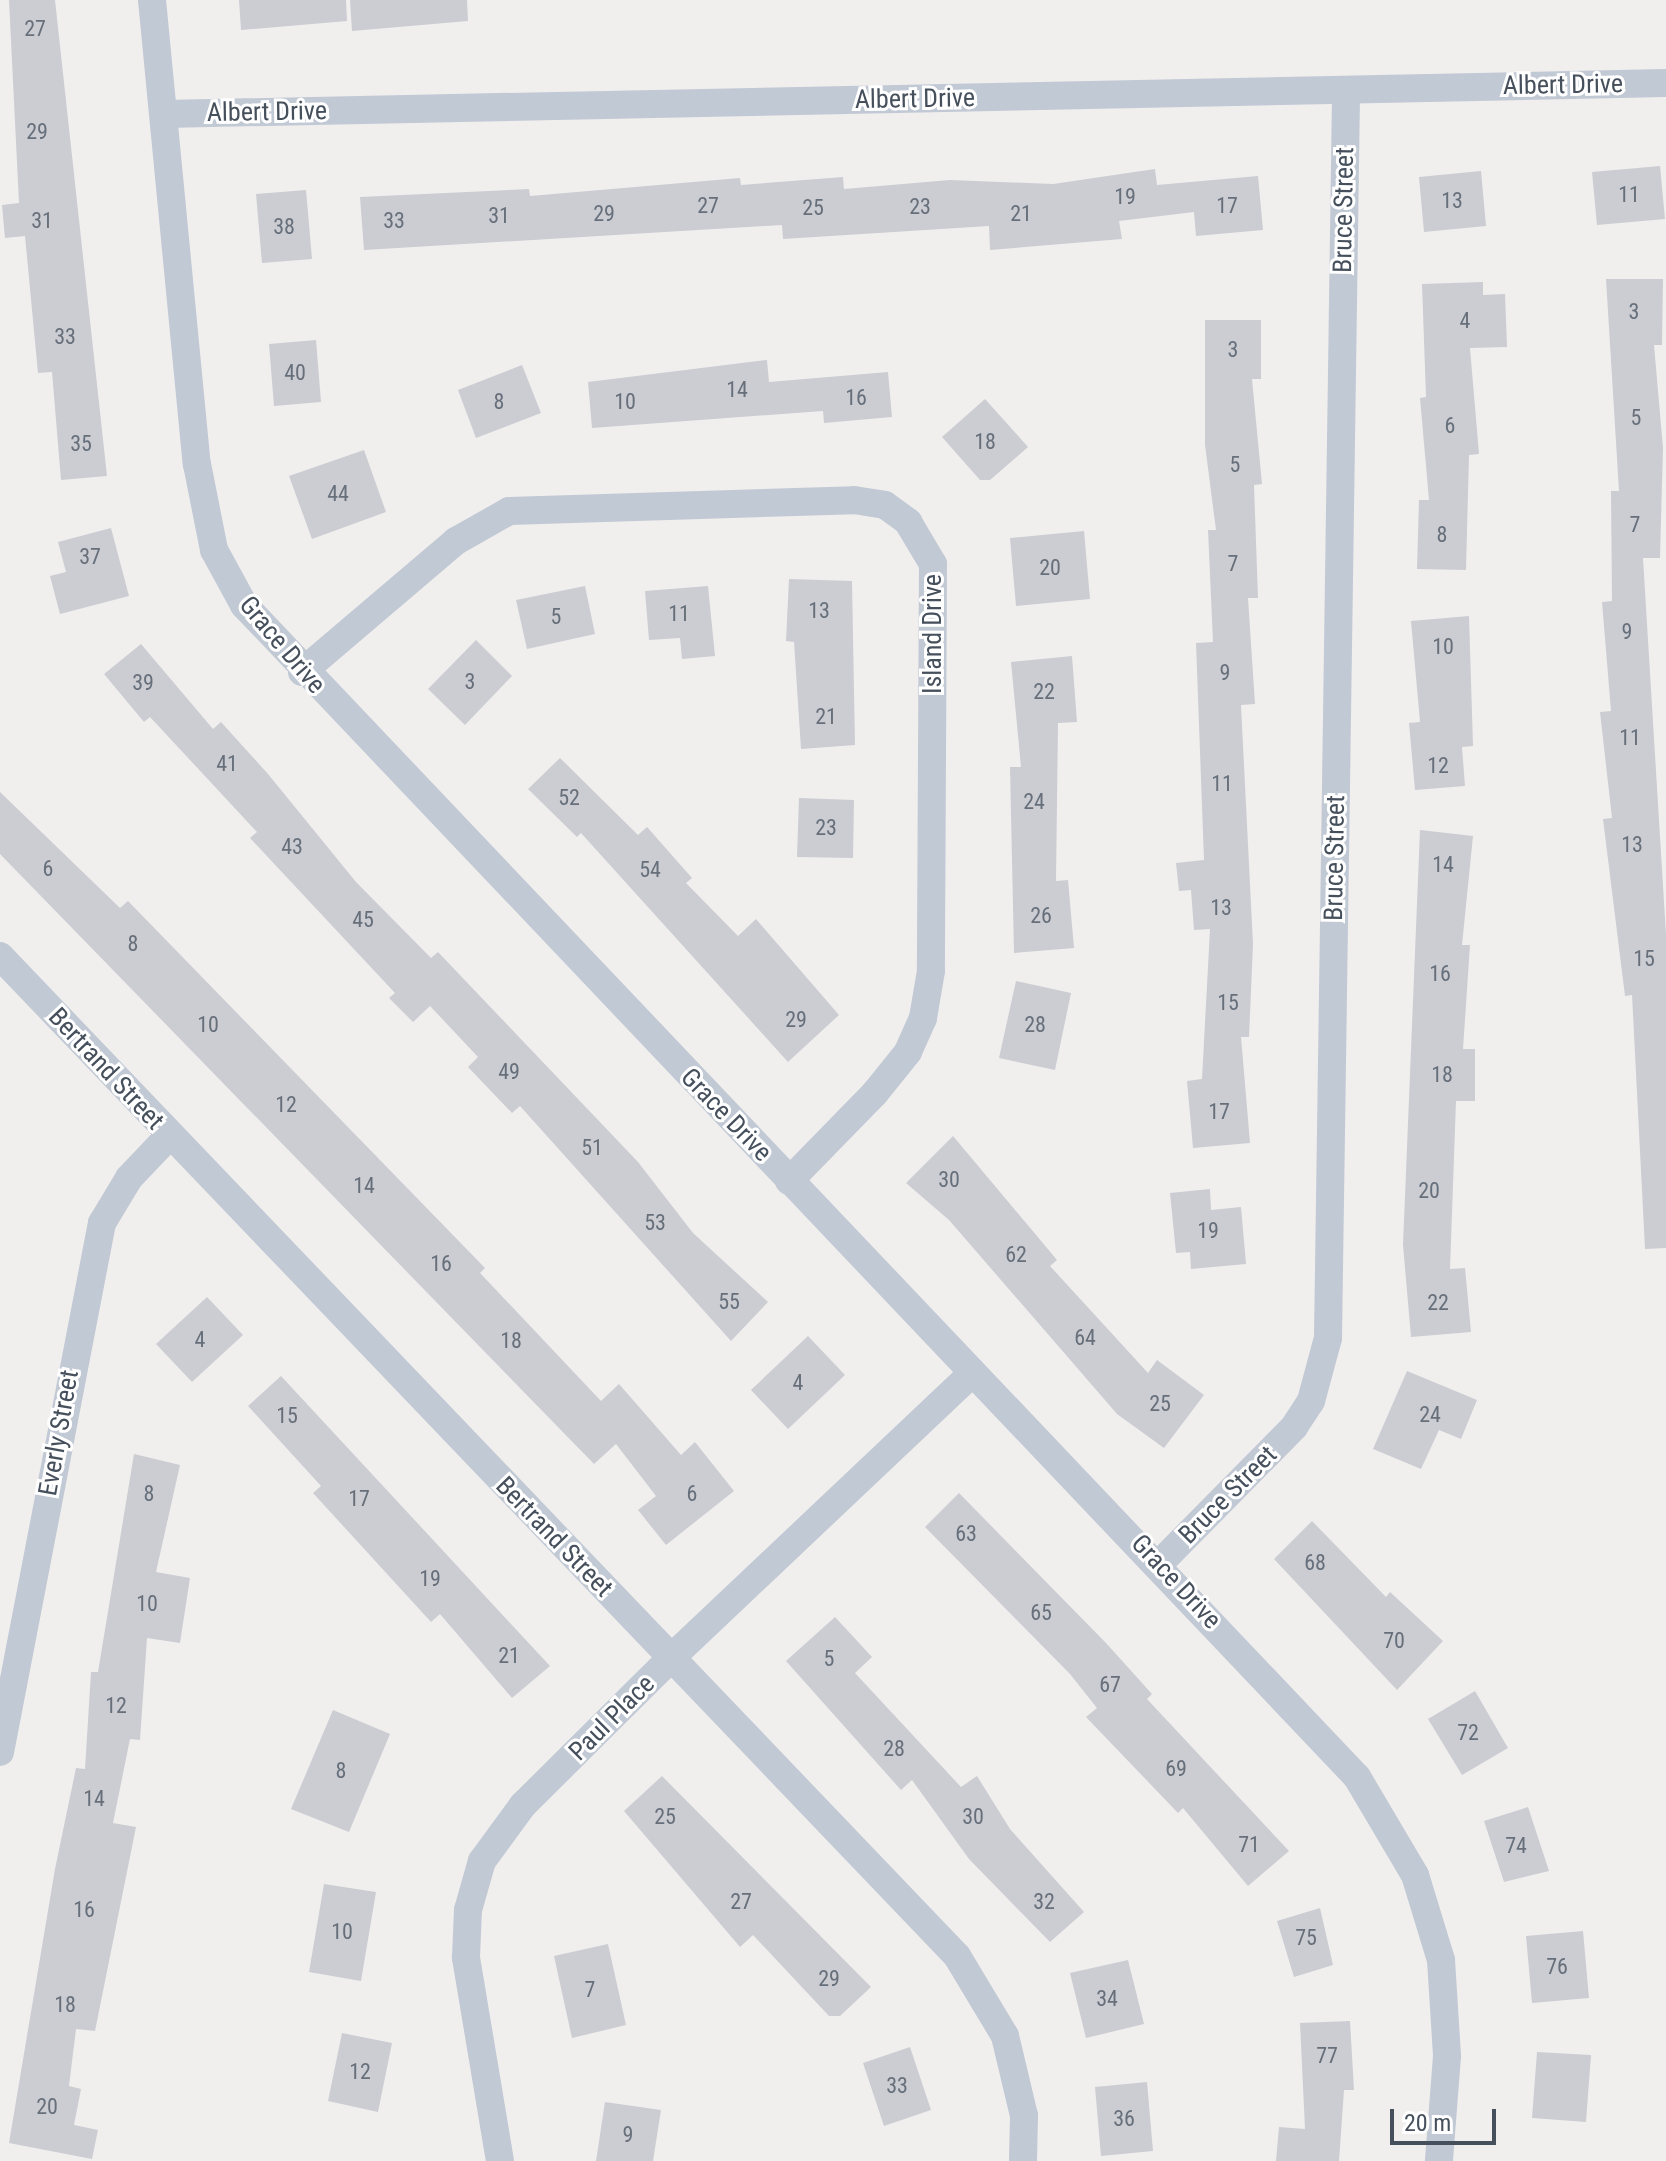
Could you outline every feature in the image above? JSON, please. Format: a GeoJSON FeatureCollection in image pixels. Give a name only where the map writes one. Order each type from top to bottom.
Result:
{"type":"FeatureCollection","features":[{"type":"Feature","properties":{"kind":"street","name":"Grace Drive"},"geometry":{"type":"LineString","coordinates":[[152,0],[197,464],[214,550],[244,605],[302,672],[972,1373],[1160,1563],[1357,1777],[1415,1875],[1447,2007],[1439,2161]]}},
{"type":"Feature","properties":{"kind":"street","name":"Albert Drive"},"geometry":{"type":"LineString","coordinates":[[164,114],[1666,83]]}},
{"type":"Feature","properties":{"kind":"street","name":"Bruce Street"},"geometry":{"type":"LineString","coordinates":[[1160,1563],[1294,1427],[1311,1401],[1328,1338],[1346,90]]}},
{"type":"Feature","properties":{"kind":"street","name":"Island Drive"},"geometry":{"type":"LineString","coordinates":[[302,672],[456,541],[509,511],[854,500],[885,505],[908,522],[933,564],[931,971],[923,1018],[908,1052],[875,1093],[789,1181]]}},
{"type":"Feature","properties":{"kind":"street","name":"Bertrand Street"},"geometry":{"type":"LineString","coordinates":[[0,956],[671,1658],[984,1991],[1020,2089],[1023,2161]]}},
{"type":"Feature","properties":{"kind":"street","name":"Everly Street"},"geometry":{"type":"LineString","coordinates":[[0,1752],[102,1223],[129,1178],[169,1136]]}},
{"type":"Feature","properties":{"kind":"street","name":"Paul Place"},"geometry":{"type":"LineString","coordinates":[[500,2161],[466,1957],[468,1910],[482,1861],[523,1805],[671,1658],[972,1373]]}},
{"type":"Feature","properties":{"kind":"building"},"geometry":{"type":"Polygon","coordinates":[[[9,0],[55,0],[107,476],[61,480],[52,372],[38,373],[25,236],[5,238],[2,205],[19,203],[9,0]]]}},
{"type":"Feature","properties":{"kind":"building"},"geometry":{"type":"Polygon","coordinates":[[[239,0],[346,0],[347,21],[241,30],[239,0]]]}},
{"type":"Feature","properties":{"kind":"building"},"geometry":{"type":"Polygon","coordinates":[[[350,0],[467,0],[468,21],[352,31],[350,0]]]}},
{"type":"Feature","properties":{"kind":"building"},"geometry":{"type":"Polygon","coordinates":[[[1660,166],[1665,219],[1597,225],[1592,172],[1660,166]]]}},
{"type":"Feature","properties":{"kind":"building"},"geometry":{"type":"Polygon","coordinates":[[[1155,169],[1157,185],[1258,176],[1263,230],[1196,236],[1194,212],[1119,221],[1122,239],[990,250],[989,226],[783,239],[782,225],[364,250],[360,197],[529,189],[530,196],[740,178],[741,185],[843,177],[844,189],[950,180],[1053,184],[1155,169]]]}},
{"type":"Feature","properties":{"kind":"building"},"geometry":{"type":"Polygon","coordinates":[[[1481,171],[1486,226],[1424,232],[1419,177],[1481,171]]]}},
{"type":"Feature","properties":{"kind":"building"},"geometry":{"type":"Polygon","coordinates":[[[306,190],[312,259],[262,263],[256,194],[306,190]]]}},
{"type":"Feature","properties":{"kind":"building"},"geometry":{"type":"Polygon","coordinates":[[[1606,279],[1663,279],[1662,345],[1654,345],[1663,448],[1660,558],[1643,558],[1666,935],[1666,1248],[1645,1249],[1632,995],[1625,996],[1603,819],[1612,818],[1600,712],[1611,711],[1602,602],[1612,601],[1611,491],[1619,491],[1606,279]]]}},
{"type":"Feature","properties":{"kind":"building"},"geometry":{"type":"Polygon","coordinates":[[[1483,282],[1483,295],[1505,294],[1507,347],[1470,348],[1479,454],[1469,455],[1466,570],[1417,569],[1419,500],[1429,500],[1420,398],[1426,397],[1422,284],[1483,282]]]}},
{"type":"Feature","properties":{"kind":"building"},"geometry":{"type":"Polygon","coordinates":[[[1205,320],[1261,320],[1261,379],[1252,379],[1262,484],[1254,485],[1258,598],[1248,598],[1255,704],[1241,705],[1253,944],[1249,1037],[1241,1037],[1250,1143],[1193,1148],[1187,1081],[1202,1079],[1210,929],[1194,930],[1191,890],[1179,891],[1176,863],[1204,860],[1196,643],[1213,642],[1208,530],[1216,530],[1205,445],[1205,320]]]}},
{"type":"Feature","properties":{"kind":"building"},"geometry":{"type":"Polygon","coordinates":[[[316,340],[321,402],[274,406],[269,344],[316,340]]]}},
{"type":"Feature","properties":{"kind":"building"},"geometry":{"type":"Polygon","coordinates":[[[767,360],[769,382],[888,372],[892,417],[824,423],[823,411],[592,428],[588,382],[767,360]]]}},
{"type":"Feature","properties":{"kind":"building"},"geometry":{"type":"Polygon","coordinates":[[[522,365],[541,413],[476,438],[458,390],[522,365]]]}},
{"type":"Feature","properties":{"kind":"building"},"geometry":{"type":"Polygon","coordinates":[[[985,399],[1028,447],[990,480],[980,480],[942,437],[985,399]]]}},
{"type":"Feature","properties":{"kind":"building"},"geometry":{"type":"Polygon","coordinates":[[[364,450],[386,512],[312,539],[289,476],[364,450]]]}},
{"type":"Feature","properties":{"kind":"building"},"geometry":{"type":"Polygon","coordinates":[[[111,528],[129,596],[60,614],[50,576],[66,572],[58,542],[111,528]]]}},
{"type":"Feature","properties":{"kind":"building"},"geometry":{"type":"Polygon","coordinates":[[[1084,531],[1090,599],[1016,606],[1010,538],[1084,531]]]}},
{"type":"Feature","properties":{"kind":"building"},"geometry":{"type":"Polygon","coordinates":[[[789,579],[852,581],[855,745],[801,749],[794,642],[786,641],[789,579]]]}},
{"type":"Feature","properties":{"kind":"building"},"geometry":{"type":"Polygon","coordinates":[[[585,586],[595,634],[527,649],[516,600],[585,586]]]}},
{"type":"Feature","properties":{"kind":"building"},"geometry":{"type":"Polygon","coordinates":[[[708,586],[715,656],[682,659],[680,638],[649,640],[645,591],[708,586]]]}},
{"type":"Feature","properties":{"kind":"building"},"geometry":{"type":"Polygon","coordinates":[[[1469,616],[1473,746],[1462,747],[1465,786],[1415,790],[1409,723],[1420,722],[1411,621],[1469,616]]]}},
{"type":"Feature","properties":{"kind":"building"},"geometry":{"type":"Polygon","coordinates":[[[476,640],[512,676],[465,725],[428,689],[476,640]]]}},
{"type":"Feature","properties":{"kind":"building"},"geometry":{"type":"Polygon","coordinates":[[[141,644],[213,729],[221,722],[268,774],[356,882],[431,958],[438,952],[638,1162],[693,1233],[768,1302],[731,1341],[520,1106],[512,1113],[468,1067],[478,1057],[430,1006],[413,1022],[389,998],[395,993],[250,838],[257,832],[150,717],[144,722],[104,674],[141,644]]]}},
{"type":"Feature","properties":{"kind":"building"},"geometry":{"type":"Polygon","coordinates":[[[1072,656],[1077,722],[1058,723],[1056,881],[1068,880],[1074,948],[1014,953],[1010,767],[1021,767],[1011,662],[1072,656]]]}},
{"type":"Feature","properties":{"kind":"building"},"geometry":{"type":"Polygon","coordinates":[[[560,758],[638,835],[647,827],[692,878],[686,883],[738,936],[756,919],[839,1015],[788,1062],[581,833],[577,837],[528,789],[560,758]]]}},
{"type":"Feature","properties":{"kind":"building"},"geometry":{"type":"Polygon","coordinates":[[[0,792],[120,908],[128,901],[485,1268],[480,1273],[601,1401],[619,1384],[681,1455],[695,1442],[734,1491],[666,1545],[638,1510],[656,1496],[616,1444],[594,1464],[0,854],[0,792]]]}},
{"type":"Feature","properties":{"kind":"building"},"geometry":{"type":"Polygon","coordinates":[[[799,798],[854,800],[853,858],[797,857],[799,798]]]}},
{"type":"Feature","properties":{"kind":"building"},"geometry":{"type":"Polygon","coordinates":[[[1420,830],[1473,836],[1462,945],[1470,945],[1463,1049],[1475,1049],[1475,1101],[1456,1101],[1450,1269],[1465,1268],[1471,1332],[1411,1337],[1403,1245],[1420,830]]]}},
{"type":"Feature","properties":{"kind":"building"},"geometry":{"type":"Polygon","coordinates":[[[1016,981],[1071,993],[1055,1070],[999,1058],[1016,981]]]}},
{"type":"Feature","properties":{"kind":"building"},"geometry":{"type":"Polygon","coordinates":[[[953,1136],[1057,1260],[1050,1266],[1148,1373],[1157,1360],[1204,1395],[1164,1448],[1117,1414],[949,1220],[906,1183],[953,1136]]]}},
{"type":"Feature","properties":{"kind":"building"},"geometry":{"type":"Polygon","coordinates":[[[1210,1189],[1211,1210],[1241,1207],[1246,1264],[1191,1269],[1190,1252],[1176,1253],[1170,1193],[1210,1189]]]}},
{"type":"Feature","properties":{"kind":"building"},"geometry":{"type":"Polygon","coordinates":[[[207,1297],[243,1335],[192,1382],[156,1344],[207,1297]]]}},
{"type":"Feature","properties":{"kind":"building"},"geometry":{"type":"Polygon","coordinates":[[[808,1336],[845,1375],[788,1429],[751,1390],[808,1336]]]}},
{"type":"Feature","properties":{"kind":"building"},"geometry":{"type":"Polygon","coordinates":[[[1407,1371],[1477,1400],[1461,1439],[1439,1430],[1421,1469],[1373,1449],[1407,1371]]]}},
{"type":"Feature","properties":{"kind":"building"},"geometry":{"type":"Polygon","coordinates":[[[281,1376],[550,1666],[512,1698],[440,1614],[431,1622],[313,1493],[321,1486],[248,1406],[281,1376]]]}},
{"type":"Feature","properties":{"kind":"building"},"geometry":{"type":"Polygon","coordinates":[[[134,1454],[180,1465],[156,1572],[190,1578],[180,1643],[147,1638],[140,1740],[130,1739],[113,1823],[136,1827],[95,2031],[76,2029],[69,2086],[81,2089],[74,2125],[98,2130],[92,2159],[9,2143],[55,1869],[76,1768],[85,1769],[91,1672],[98,1672],[134,1454]]]}},
{"type":"Feature","properties":{"kind":"building"},"geometry":{"type":"Polygon","coordinates":[[[959,1493],[1106,1643],[1152,1694],[1147,1699],[1289,1851],[1248,1886],[1183,1808],[1178,1813],[1086,1717],[1097,1708],[1070,1674],[925,1527],[959,1493]]]}},
{"type":"Feature","properties":{"kind":"building"},"geometry":{"type":"Polygon","coordinates":[[[1312,1521],[1386,1597],[1390,1592],[1443,1641],[1397,1690],[1274,1559],[1312,1521]]]}},
{"type":"Feature","properties":{"kind":"building"},"geometry":{"type":"Polygon","coordinates":[[[835,1617],[872,1657],[855,1673],[961,1787],[977,1776],[1010,1829],[1084,1912],[1050,1942],[969,1859],[912,1780],[901,1790],[786,1661],[835,1617]]]}},
{"type":"Feature","properties":{"kind":"building"},"geometry":{"type":"Polygon","coordinates":[[[1475,1691],[1508,1748],[1462,1775],[1428,1719],[1475,1691]]]}},
{"type":"Feature","properties":{"kind":"building"},"geometry":{"type":"Polygon","coordinates":[[[333,1710],[390,1734],[349,1832],[291,1809],[333,1710]]]}},
{"type":"Feature","properties":{"kind":"building"},"geometry":{"type":"Polygon","coordinates":[[[662,1776],[871,1987],[840,2016],[829,2016],[753,1935],[740,1947],[624,1811],[662,1776]]]}},
{"type":"Feature","properties":{"kind":"building"},"geometry":{"type":"Polygon","coordinates":[[[1528,1807],[1549,1871],[1504,1882],[1484,1821],[1528,1807]]]}},
{"type":"Feature","properties":{"kind":"building"},"geometry":{"type":"Polygon","coordinates":[[[324,1884],[376,1892],[361,1981],[309,1972],[324,1884]]]}},
{"type":"Feature","properties":{"kind":"building"},"geometry":{"type":"Polygon","coordinates":[[[1320,1908],[1333,1965],[1294,1977],[1277,1921],[1320,1908]]]}},
{"type":"Feature","properties":{"kind":"building"},"geometry":{"type":"Polygon","coordinates":[[[1583,1931],[1589,1998],[1532,2003],[1526,1936],[1583,1931]]]}},
{"type":"Feature","properties":{"kind":"building"},"geometry":{"type":"Polygon","coordinates":[[[608,1944],[626,2025],[572,2038],[554,1956],[608,1944]]]}},
{"type":"Feature","properties":{"kind":"building"},"geometry":{"type":"Polygon","coordinates":[[[1128,1960],[1144,2024],[1086,2038],[1070,1973],[1128,1960]]]}},
{"type":"Feature","properties":{"kind":"building"},"geometry":{"type":"Polygon","coordinates":[[[1350,2021],[1354,2090],[1344,2090],[1339,2161],[1276,2161],[1279,2127],[1305,2129],[1300,2023],[1350,2021]]]}},
{"type":"Feature","properties":{"kind":"building"},"geometry":{"type":"Polygon","coordinates":[[[342,2033],[392,2043],[378,2112],[328,2101],[342,2033]]]}},
{"type":"Feature","properties":{"kind":"building"},"geometry":{"type":"Polygon","coordinates":[[[910,2047],[931,2110],[884,2126],[863,2063],[910,2047]]]}},
{"type":"Feature","properties":{"kind":"building"},"geometry":{"type":"Polygon","coordinates":[[[1537,2052],[1591,2055],[1586,2122],[1532,2118],[1537,2052]]]}},
{"type":"Feature","properties":{"kind":"building"},"geometry":{"type":"Polygon","coordinates":[[[1147,2082],[1153,2151],[1101,2156],[1095,2087],[1147,2082]]]}},
{"type":"Feature","properties":{"kind":"building"},"geometry":{"type":"Polygon","coordinates":[[[605,2102],[661,2110],[653,2161],[596,2161],[605,2102]]]}}]}
